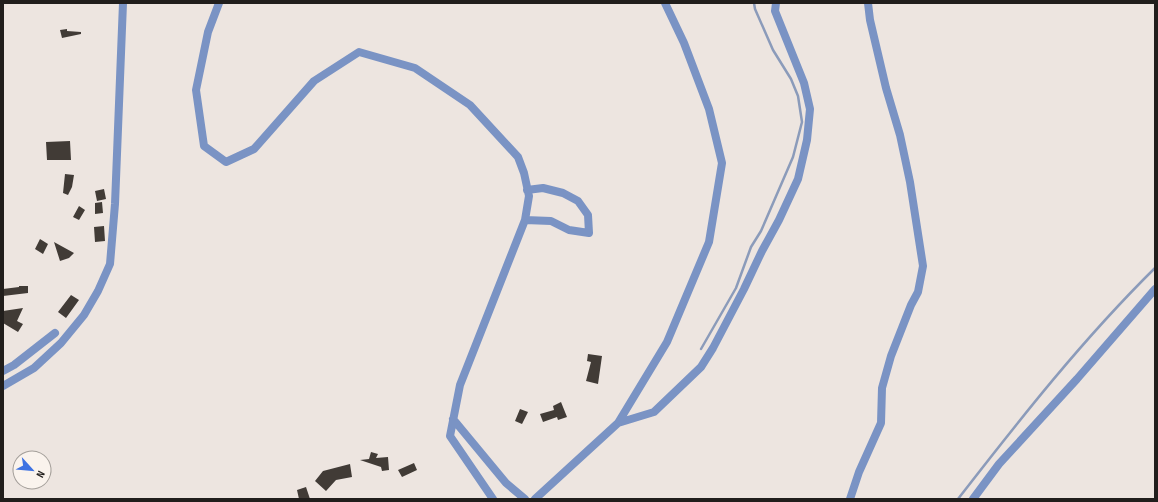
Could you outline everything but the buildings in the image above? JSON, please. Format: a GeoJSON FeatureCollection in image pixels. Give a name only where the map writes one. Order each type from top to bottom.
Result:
{"type":"FeatureCollection","features":[{"type":"Feature","properties":{"kind":"street"},"geometry":{"type":"LineString","coordinates":[[3,386],[34,368],[61,343],[84,315],[98,291],[110,264],[123,3]]}},
{"type":"Feature","properties":{"kind":"street"},"geometry":{"type":"LineString","coordinates":[[219,3],[208,32],[196,90],[204,146],[226,162],[254,149],[314,81],[359,52],[415,68],[470,104],[518,157],[524,173],[529,196],[525,220],[460,386],[450,436],[493,499]]}},
{"type":"Feature","properties":{"kind":"street"},"geometry":{"type":"LineString","coordinates":[[535,499],[618,423],[667,342],[709,242],[722,164],[709,109],[684,43],[665,3]]}},
{"type":"Feature","properties":{"kind":"street"},"geometry":{"type":"LineString","coordinates":[[618,423],[654,412],[701,367],[713,348],[744,289],[798,179],[807,140],[810,109],[804,83],[775,12],[776,3]]}},
{"type":"Feature","properties":{"kind":"street"},"geometry":{"type":"LineString","coordinates":[[850,499],[859,472],[881,423],[882,388],[891,356],[908,311],[918,292],[923,266],[910,182],[900,135],[886,88],[870,20],[868,3]]}},
{"type":"Feature","properties":{"kind":"street"},"geometry":{"type":"LineString","coordinates":[[525,220],[551,221],[569,230],[589,233],[588,215],[578,201],[563,192],[543,188],[527,190]]}},
{"type":"Feature","properties":{"kind":"street"},"geometry":{"type":"LineString","coordinates":[[974,499],[999,464],[1077,379],[1155,289]]}},
{"type":"Feature","properties":{"kind":"street"},"geometry":{"type":"LineString","coordinates":[[3,371],[14,365],[55,333]]}},
{"type":"Feature","properties":{"kind":"street"},"geometry":{"type":"LineString","coordinates":[[453,419],[506,482],[525,499]]}},
{"type":"Feature","properties":{"kind":"waterway"},"geometry":{"type":"LineString","coordinates":[[701,349],[736,288],[751,247],[761,231],[793,157],[802,122],[798,96],[791,79],[773,50],[755,9],[754,3]]}},
{"type":"Feature","properties":{"kind":"waterway"},"geometry":{"type":"LineString","coordinates":[[958,499],[1077,351],[1155,268]]}}]}
